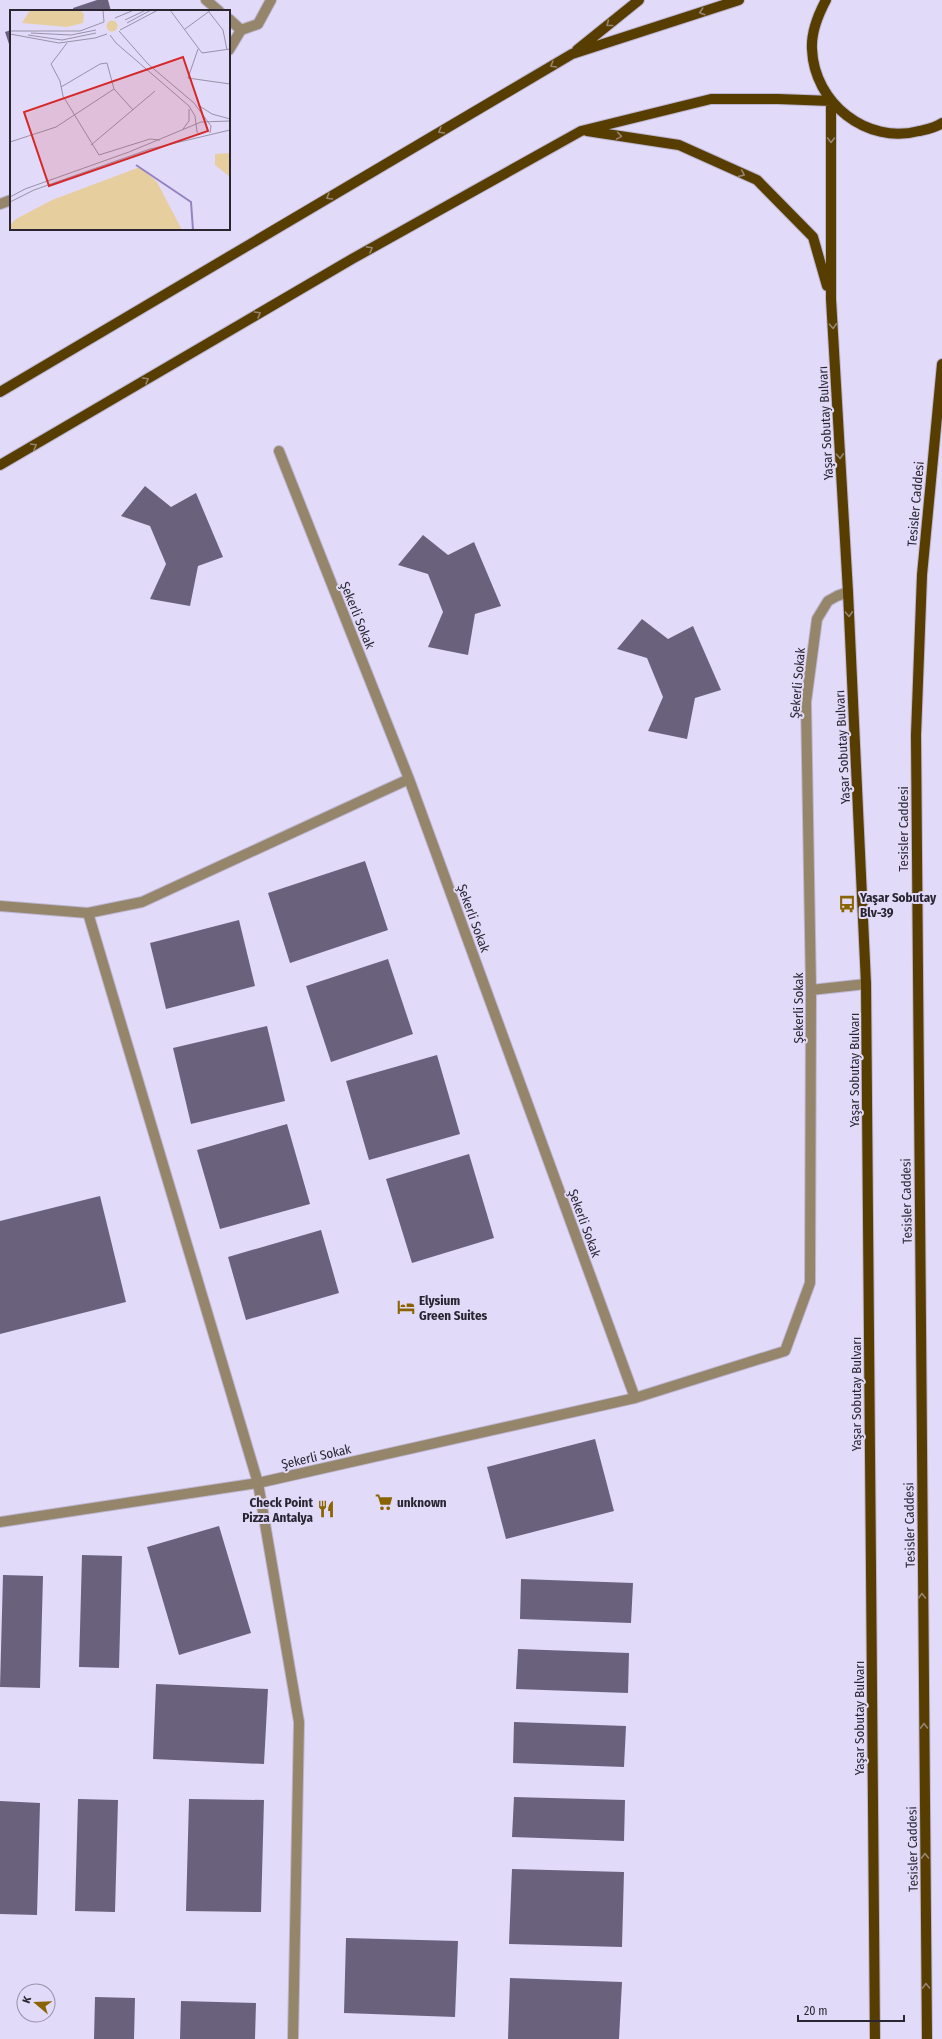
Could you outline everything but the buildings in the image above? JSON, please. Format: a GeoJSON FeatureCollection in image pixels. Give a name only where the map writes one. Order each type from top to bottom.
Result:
{"type":"FeatureCollection","features":[{"type":"Feature","properties":{"kind":"main road"},"geometry":{"type":"LineString","coordinates":[[0,392],[572,54],[639,0]]}},
{"type":"Feature","properties":{"kind":"main road"},"geometry":{"type":"LineString","coordinates":[[572,54],[739,0]]}},
{"type":"Feature","properties":{"kind":"main road"},"geometry":{"type":"LineString","coordinates":[[826,0],[816,20],[812,49],[817,77],[831,101],[852,121],[879,132],[908,134],[936,127],[942,123]]}},
{"type":"Feature","properties":{"kind":"main road"},"geometry":{"type":"LineString","coordinates":[[0,465],[352,259],[581,131],[711,99],[831,101]]}},
{"type":"Feature","properties":{"kind":"main road","name":"Yaşar Sobutay Bulvarı"},"geometry":{"type":"LineString","coordinates":[[831,101],[831,299],[848,592],[866,984],[875,2039]]}},
{"type":"Feature","properties":{"kind":"main road"},"geometry":{"type":"LineString","coordinates":[[581,131],[679,145],[757,180],[813,237],[831,299]]}},
{"type":"Feature","properties":{"kind":"main road","name":"Tesisler Caddesi"},"geometry":{"type":"LineString","coordinates":[[927,2039],[916,735],[922,575],[942,364]]}},
{"type":"Feature","properties":{"kind":"street"},"geometry":{"type":"LineString","coordinates":[[206,0],[218,10]]}},
{"type":"Feature","properties":{"kind":"street"},"geometry":{"type":"LineString","coordinates":[[230,48],[241,30],[258,24],[271,0]]}},
{"type":"Feature","properties":{"kind":"street"},"geometry":{"type":"LineString","coordinates":[[230,20],[241,30]]}},
{"type":"Feature","properties":{"kind":"street"},"geometry":{"type":"LineString","coordinates":[[0,204],[10,200]]}},
{"type":"Feature","properties":{"kind":"street","name":"Şekerli Sokak"},"geometry":{"type":"LineString","coordinates":[[279,451],[409,779],[635,1398]]}},
{"type":"Feature","properties":{"kind":"street","name":"Şekerli Sokak"},"geometry":{"type":"LineString","coordinates":[[0,1522],[258,1483],[635,1398],[785,1351],[810,1283],[812,990],[806,702],[817,619],[828,601],[848,592]]}},
{"type":"Feature","properties":{"kind":"street"},"geometry":{"type":"LineString","coordinates":[[0,906],[88,913],[142,902],[409,779]]}},
{"type":"Feature","properties":{"kind":"street"},"geometry":{"type":"LineString","coordinates":[[88,913],[258,1483],[299,1722],[293,2039]]}},
{"type":"Feature","properties":{"kind":"street"},"geometry":{"type":"LineString","coordinates":[[812,990],[866,984]]}},
{"type":"Feature","properties":{"kind":"place","name":"Yaşar Sobutay Blv-39"},"geometry":{"type":"Point","coordinates":[847,904]}},
{"type":"Feature","properties":{"kind":"place","name":"Elysium Green Suites"},"geometry":{"type":"Point","coordinates":[406,1307]}},
{"type":"Feature","properties":{"kind":"place","name":"unknown"},"geometry":{"type":"Point","coordinates":[384,1502]}},
{"type":"Feature","properties":{"kind":"place","name":"Check Point Pizza Antalya"},"geometry":{"type":"Point","coordinates":[326,1509]}}]}
